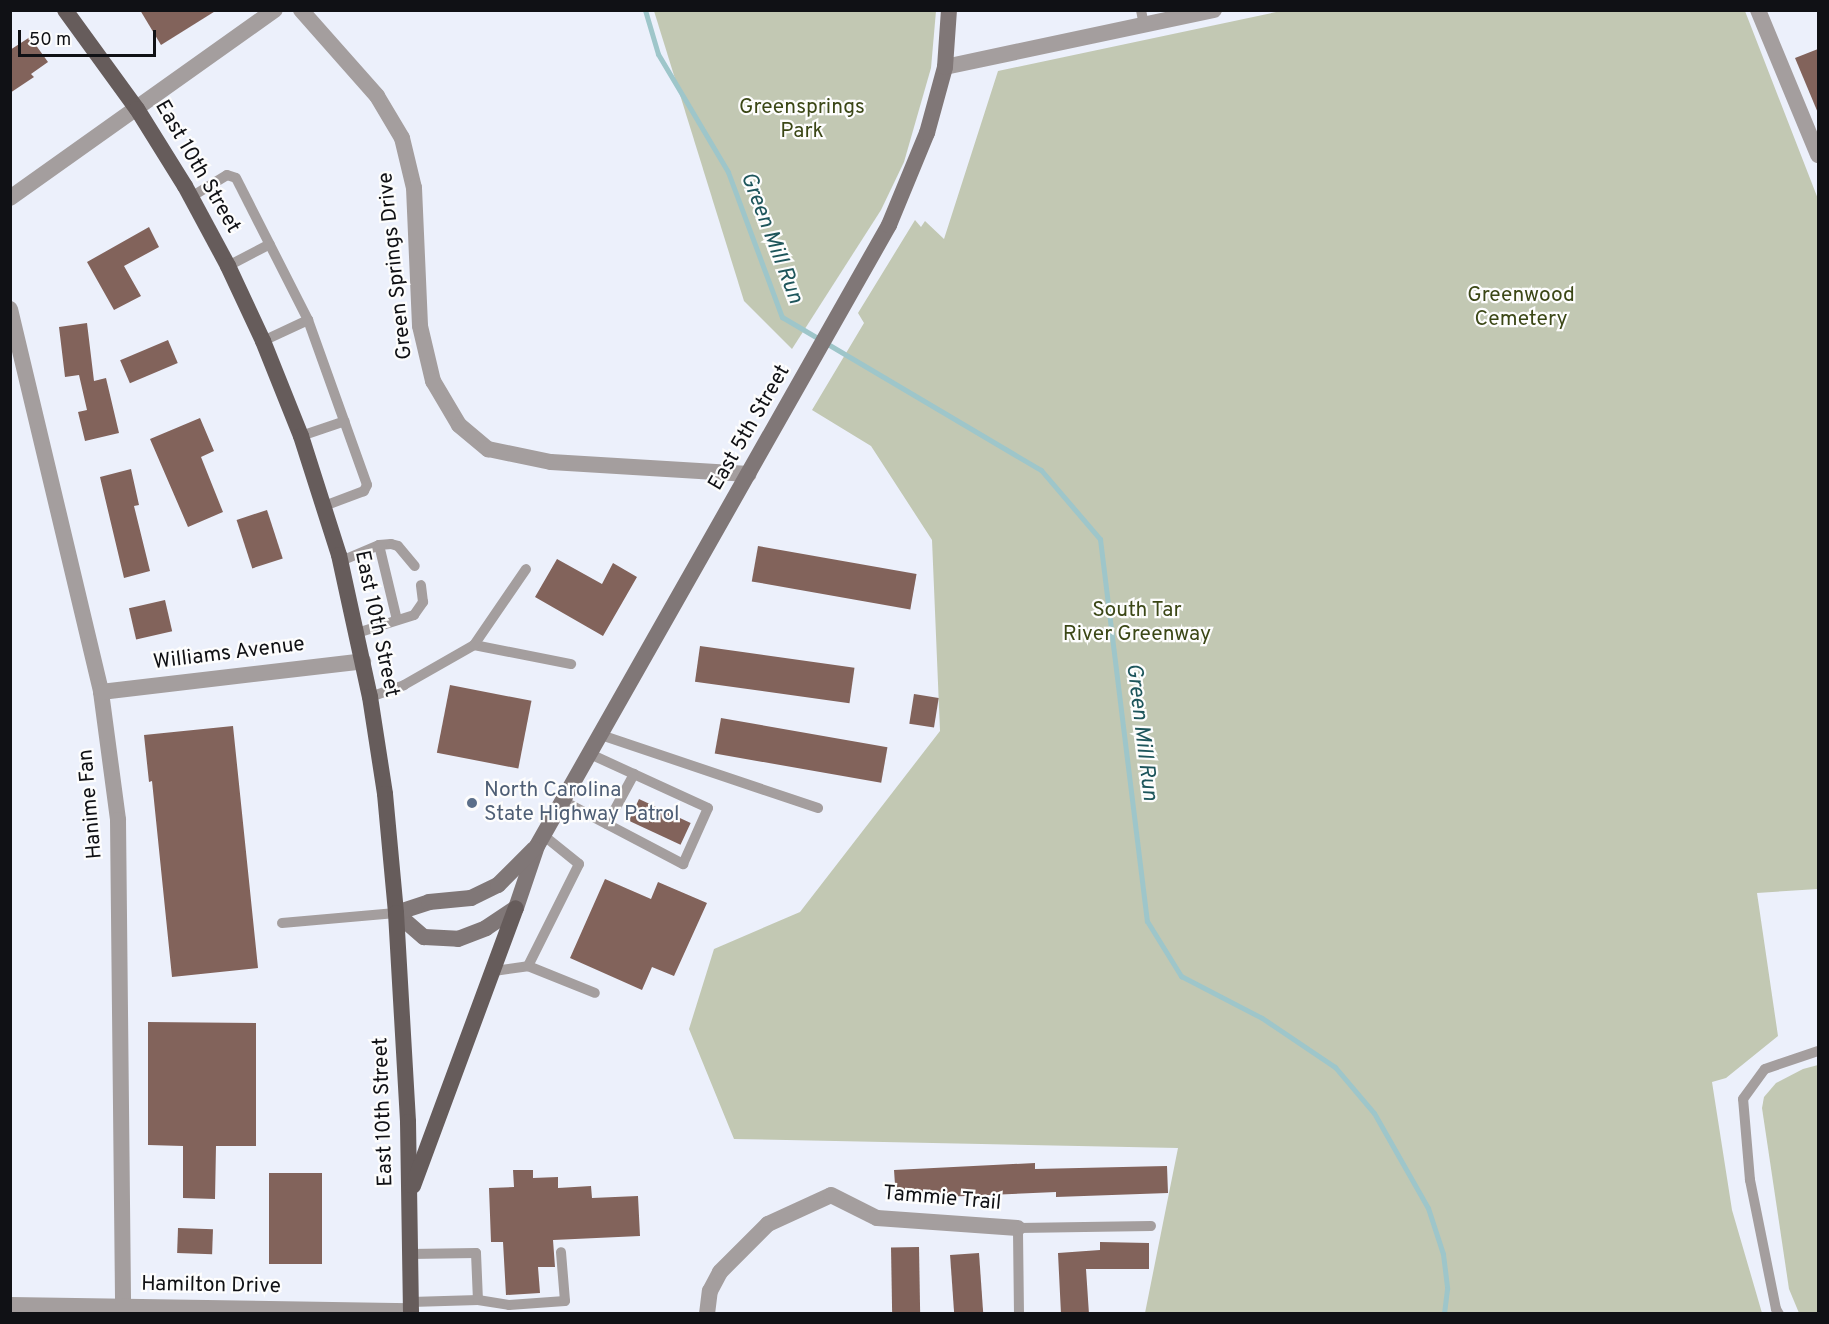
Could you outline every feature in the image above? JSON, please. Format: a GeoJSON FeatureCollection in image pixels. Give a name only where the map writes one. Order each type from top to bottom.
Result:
{"type":"FeatureCollection","features":[{"type":"Feature","properties":{"kind":"main road","name":"East 10th Street"},"geometry":{"type":"LineString","coordinates":[[65,10],[137,109],[191,197],[228,266],[263,340],[301,436],[340,561],[370,697],[385,794],[396,913],[408,1122],[411,1309]]}},
{"type":"Feature","properties":{"kind":"main road","name":"East 5th Street"},"geometry":{"type":"LineString","coordinates":[[516,908],[540,841],[816,358],[903,195],[927,133],[945,67],[949,10]]}},
{"type":"Feature","properties":{"kind":"main road","name":"East 5th Street"},"geometry":{"type":"LineString","coordinates":[[396,913],[429,902],[471,898],[498,885],[540,841]]}},
{"type":"Feature","properties":{"kind":"main road"},"geometry":{"type":"LineString","coordinates":[[396,913],[424,937],[458,939],[486,928],[516,908]]}},
{"type":"Feature","properties":{"kind":"main road"},"geometry":{"type":"LineString","coordinates":[[410,1196],[516,908]]}},
{"type":"Feature","properties":{"kind":"street"},"geometry":{"type":"LineString","coordinates":[[10,198],[274,10]]}},
{"type":"Feature","properties":{"kind":"street","name":"Green Springs Drive"},"geometry":{"type":"LineString","coordinates":[[301,10],[377,96],[402,138],[414,188],[420,326],[433,381],[459,425],[488,449],[551,462],[749,474]]}},
{"type":"Feature","properties":{"kind":"street"},"geometry":{"type":"LineString","coordinates":[[945,67],[1142,18],[1215,10]]}},
{"type":"Feature","properties":{"kind":"street"},"geometry":{"type":"LineString","coordinates":[[1758,10],[1818,155]]}},
{"type":"Feature","properties":{"kind":"street","name":"Hanime Fan"},"geometry":{"type":"LineString","coordinates":[[10,309],[101,692],[118,820],[123,1307]]}},
{"type":"Feature","properties":{"kind":"street","name":"Williams Avenue"},"geometry":{"type":"LineString","coordinates":[[101,692],[363,661]]}},
{"type":"Feature","properties":{"kind":"street","name":"Tammie Trail"},"geometry":{"type":"LineString","coordinates":[[707,1314],[710,1291],[720,1272],[768,1224],[831,1195],[877,1218],[1018,1228]]}},
{"type":"Feature","properties":{"kind":"street","name":"Hamilton Drive"},"geometry":{"type":"LineString","coordinates":[[10,1305],[411,1309]]}},
{"type":"Feature","properties":{"kind":"lane"},"geometry":{"type":"LineString","coordinates":[[191,197],[227,175],[236,178],[308,320],[367,485],[364,491],[324,506]]}},
{"type":"Feature","properties":{"kind":"lane"},"geometry":{"type":"LineString","coordinates":[[228,266],[270,244]]}},
{"type":"Feature","properties":{"kind":"lane"},"geometry":{"type":"LineString","coordinates":[[263,340],[308,320]]}},
{"type":"Feature","properties":{"kind":"lane"},"geometry":{"type":"LineString","coordinates":[[301,436],[345,421]]}},
{"type":"Feature","properties":{"kind":"lane"},"geometry":{"type":"LineString","coordinates":[[340,561],[379,545],[398,546],[415,566]]}},
{"type":"Feature","properties":{"kind":"lane"},"geometry":{"type":"LineString","coordinates":[[379,545],[397,620]]}},
{"type":"Feature","properties":{"kind":"lane"},"geometry":{"type":"LineString","coordinates":[[370,697],[404,684],[474,645],[526,569]]}},
{"type":"Feature","properties":{"kind":"lane"},"geometry":{"type":"LineString","coordinates":[[357,633],[419,611],[423,602],[421,585]]}},
{"type":"Feature","properties":{"kind":"lane"},"geometry":{"type":"LineString","coordinates":[[474,645],[571,664]]}},
{"type":"Feature","properties":{"kind":"lane"},"geometry":{"type":"LineString","coordinates":[[601,735],[818,808]]}},
{"type":"Feature","properties":{"kind":"lane"},"geometry":{"type":"LineString","coordinates":[[563,801],[683,864],[708,808],[590,754]]}},
{"type":"Feature","properties":{"kind":"lane"},"geometry":{"type":"LineString","coordinates":[[607,824],[634,774]]}},
{"type":"Feature","properties":{"kind":"lane"},"geometry":{"type":"LineString","coordinates":[[528,966],[579,864],[540,841]]}},
{"type":"Feature","properties":{"kind":"lane"},"geometry":{"type":"LineString","coordinates":[[282,923],[396,913]]}},
{"type":"Feature","properties":{"kind":"lane"},"geometry":{"type":"LineString","coordinates":[[494,971],[528,966],[595,993]]}},
{"type":"Feature","properties":{"kind":"lane"},"geometry":{"type":"LineString","coordinates":[[1779,1314],[1776,1309],[1750,1180],[1743,1099],[1765,1069],[1818,1051]]}},
{"type":"Feature","properties":{"kind":"lane"},"geometry":{"type":"LineString","coordinates":[[1019,1314],[1018,1228],[1151,1226]]}},
{"type":"Feature","properties":{"kind":"lane"},"geometry":{"type":"LineString","coordinates":[[411,1309],[478,1300],[509,1305],[565,1301],[561,1252]]}},
{"type":"Feature","properties":{"kind":"lane"},"geometry":{"type":"LineString","coordinates":[[410,1254],[476,1253],[478,1300]]}},
{"type":"Feature","properties":{"kind":"green space","name":"Greensprings Park"},"geometry":{"type":"Polygon","coordinates":[[[654,11],[936,11],[931,68],[904,162],[881,210],[792,349],[744,301],[654,11]]]}},
{"type":"Feature","properties":{"kind":"green space"},"geometry":{"type":"Polygon","coordinates":[[[1281,11],[1745,11],[1818,199],[1818,889],[1757,893],[1778,1036],[1726,1078],[1712,1082],[1732,1210],[1762,1313],[1145,1313],[1178,1148],[734,1139],[689,1029],[714,949],[800,912],[940,731],[932,540],[871,446],[812,410],[864,323],[858,313],[915,220],[921,227],[925,221],[944,239],[998,71],[1281,11]]]}},
{"type":"Feature","properties":{"kind":"green space"},"geometry":{"type":"Polygon","coordinates":[[[1818,1065],[1818,1313],[1799,1313],[1789,1289],[1762,1108],[1764,1097],[1776,1083],[1803,1069],[1818,1065]]]}},
{"type":"Feature","properties":{"kind":"building"},"geometry":{"type":"Polygon","coordinates":[[[140,10],[217,10],[161,45],[140,10]]]}},
{"type":"Feature","properties":{"kind":"building"},"geometry":{"type":"Polygon","coordinates":[[[30,37],[48,62],[31,74],[34,77],[10,93],[10,50],[30,37]]]}},
{"type":"Feature","properties":{"kind":"building"},"geometry":{"type":"Polygon","coordinates":[[[1818,49],[1818,113],[1795,58],[1818,49]]]}},
{"type":"Feature","properties":{"kind":"building"},"geometry":{"type":"Polygon","coordinates":[[[149,227],[159,247],[124,266],[141,296],[114,310],[87,262],[149,227]]]}},
{"type":"Feature","properties":{"kind":"building"},"geometry":{"type":"Polygon","coordinates":[[[87,323],[94,381],[106,378],[119,433],[85,441],[78,412],[87,410],[79,375],[65,377],[59,327],[87,323]]]}},
{"type":"Feature","properties":{"kind":"building"},"geometry":{"type":"Polygon","coordinates":[[[168,340],[178,363],[130,383],[120,360],[168,340]]]}},
{"type":"Feature","properties":{"kind":"building"},"geometry":{"type":"Polygon","coordinates":[[[200,418],[214,451],[201,457],[223,512],[188,527],[150,439],[200,418]]]}},
{"type":"Feature","properties":{"kind":"building"},"geometry":{"type":"Polygon","coordinates":[[[131,469],[139,505],[134,506],[150,571],[124,578],[100,477],[131,469]]]}},
{"type":"Feature","properties":{"kind":"building"},"geometry":{"type":"Polygon","coordinates":[[[267,510],[283,559],[252,568],[237,520],[267,510]]]}},
{"type":"Feature","properties":{"kind":"building"},"geometry":{"type":"Polygon","coordinates":[[[758,546],[917,574],[910,609],[752,581],[758,546]]]}},
{"type":"Feature","properties":{"kind":"building"},"geometry":{"type":"Polygon","coordinates":[[[557,559],[602,584],[613,563],[637,577],[603,636],[535,597],[557,559]]]}},
{"type":"Feature","properties":{"kind":"building"},"geometry":{"type":"Polygon","coordinates":[[[165,600],[172,631],[136,640],[129,608],[165,600]]]}},
{"type":"Feature","properties":{"kind":"building"},"geometry":{"type":"Polygon","coordinates":[[[700,646],[854,668],[849,703],[695,682],[700,646]]]}},
{"type":"Feature","properties":{"kind":"building"},"geometry":{"type":"Polygon","coordinates":[[[450,685],[531,701],[518,769],[437,753],[450,685]]]}},
{"type":"Feature","properties":{"kind":"building"},"geometry":{"type":"Polygon","coordinates":[[[914,694],[939,698],[934,728],[909,724],[914,694]]]}},
{"type":"Feature","properties":{"kind":"building"},"geometry":{"type":"Polygon","coordinates":[[[721,718],[887,747],[881,783],[715,753],[721,718]]]}},
{"type":"Feature","properties":{"kind":"building"},"geometry":{"type":"Polygon","coordinates":[[[233,726],[258,968],[172,977],[152,781],[149,782],[144,735],[233,726]]]}},
{"type":"Feature","properties":{"kind":"building"},"geometry":{"type":"Polygon","coordinates":[[[639,799],[691,823],[681,845],[629,821],[639,799]]]}},
{"type":"Feature","properties":{"kind":"building"},"geometry":{"type":"Polygon","coordinates":[[[605,879],[651,899],[658,882],[707,903],[674,976],[652,967],[642,990],[570,958],[605,879]]]}},
{"type":"Feature","properties":{"kind":"building"},"geometry":{"type":"Polygon","coordinates":[[[148,1022],[256,1023],[256,1146],[216,1146],[215,1199],[183,1198],[183,1146],[148,1145],[148,1022]]]}},
{"type":"Feature","properties":{"kind":"building"},"geometry":{"type":"Polygon","coordinates":[[[1035,1163],[1035,1169],[1167,1166],[1168,1193],[1056,1197],[1056,1192],[896,1199],[894,1170],[1035,1163]]]}},
{"type":"Feature","properties":{"kind":"building"},"geometry":{"type":"Polygon","coordinates":[[[513,1170],[533,1170],[533,1178],[558,1177],[558,1188],[591,1186],[592,1198],[638,1196],[640,1236],[553,1240],[555,1267],[538,1267],[540,1293],[506,1295],[503,1242],[491,1242],[489,1188],[514,1187],[513,1170]]]}},
{"type":"Feature","properties":{"kind":"building"},"geometry":{"type":"Polygon","coordinates":[[[269,1173],[322,1173],[322,1264],[269,1264],[269,1173]]]}},
{"type":"Feature","properties":{"kind":"building"},"geometry":{"type":"Polygon","coordinates":[[[178,1228],[213,1229],[212,1254],[177,1253],[178,1228]]]}},
{"type":"Feature","properties":{"kind":"building"},"geometry":{"type":"Polygon","coordinates":[[[1100,1242],[1149,1243],[1149,1269],[1086,1269],[1089,1314],[1061,1314],[1058,1253],[1100,1250],[1100,1242]]]}},
{"type":"Feature","properties":{"kind":"building"},"geometry":{"type":"Polygon","coordinates":[[[891,1247],[919,1247],[920,1314],[892,1314],[891,1247]]]}},
{"type":"Feature","properties":{"kind":"building"},"geometry":{"type":"Polygon","coordinates":[[[979,1253],[983,1314],[954,1314],[950,1255],[979,1253]]]}},
{"type":"Feature","properties":{"kind":"waterway","name":"Green Mill Run"},"geometry":{"type":"LineString","coordinates":[[645,10],[658,54],[728,172],[782,317],[1041,470],[1100,539],[1147,921],[1181,976],[1262,1018],[1335,1067],[1374,1113],[1428,1208],[1443,1254],[1447,1289],[1444,1314]]}},
{"type":"Feature","properties":{"kind":"place","name":"North Carolina State Highway Patrol"},"geometry":{"type":"Point","coordinates":[472,803]}},
{"type":"Feature","properties":{"kind":"park label","name":"Greenwood Cemetery"},"geometry":{"type":"Point","coordinates":[1521,308]}},
{"type":"Feature","properties":{"kind":"park label","name":"South Tar River Greenway"},"geometry":{"type":"Point","coordinates":[1137,623]}}]}
